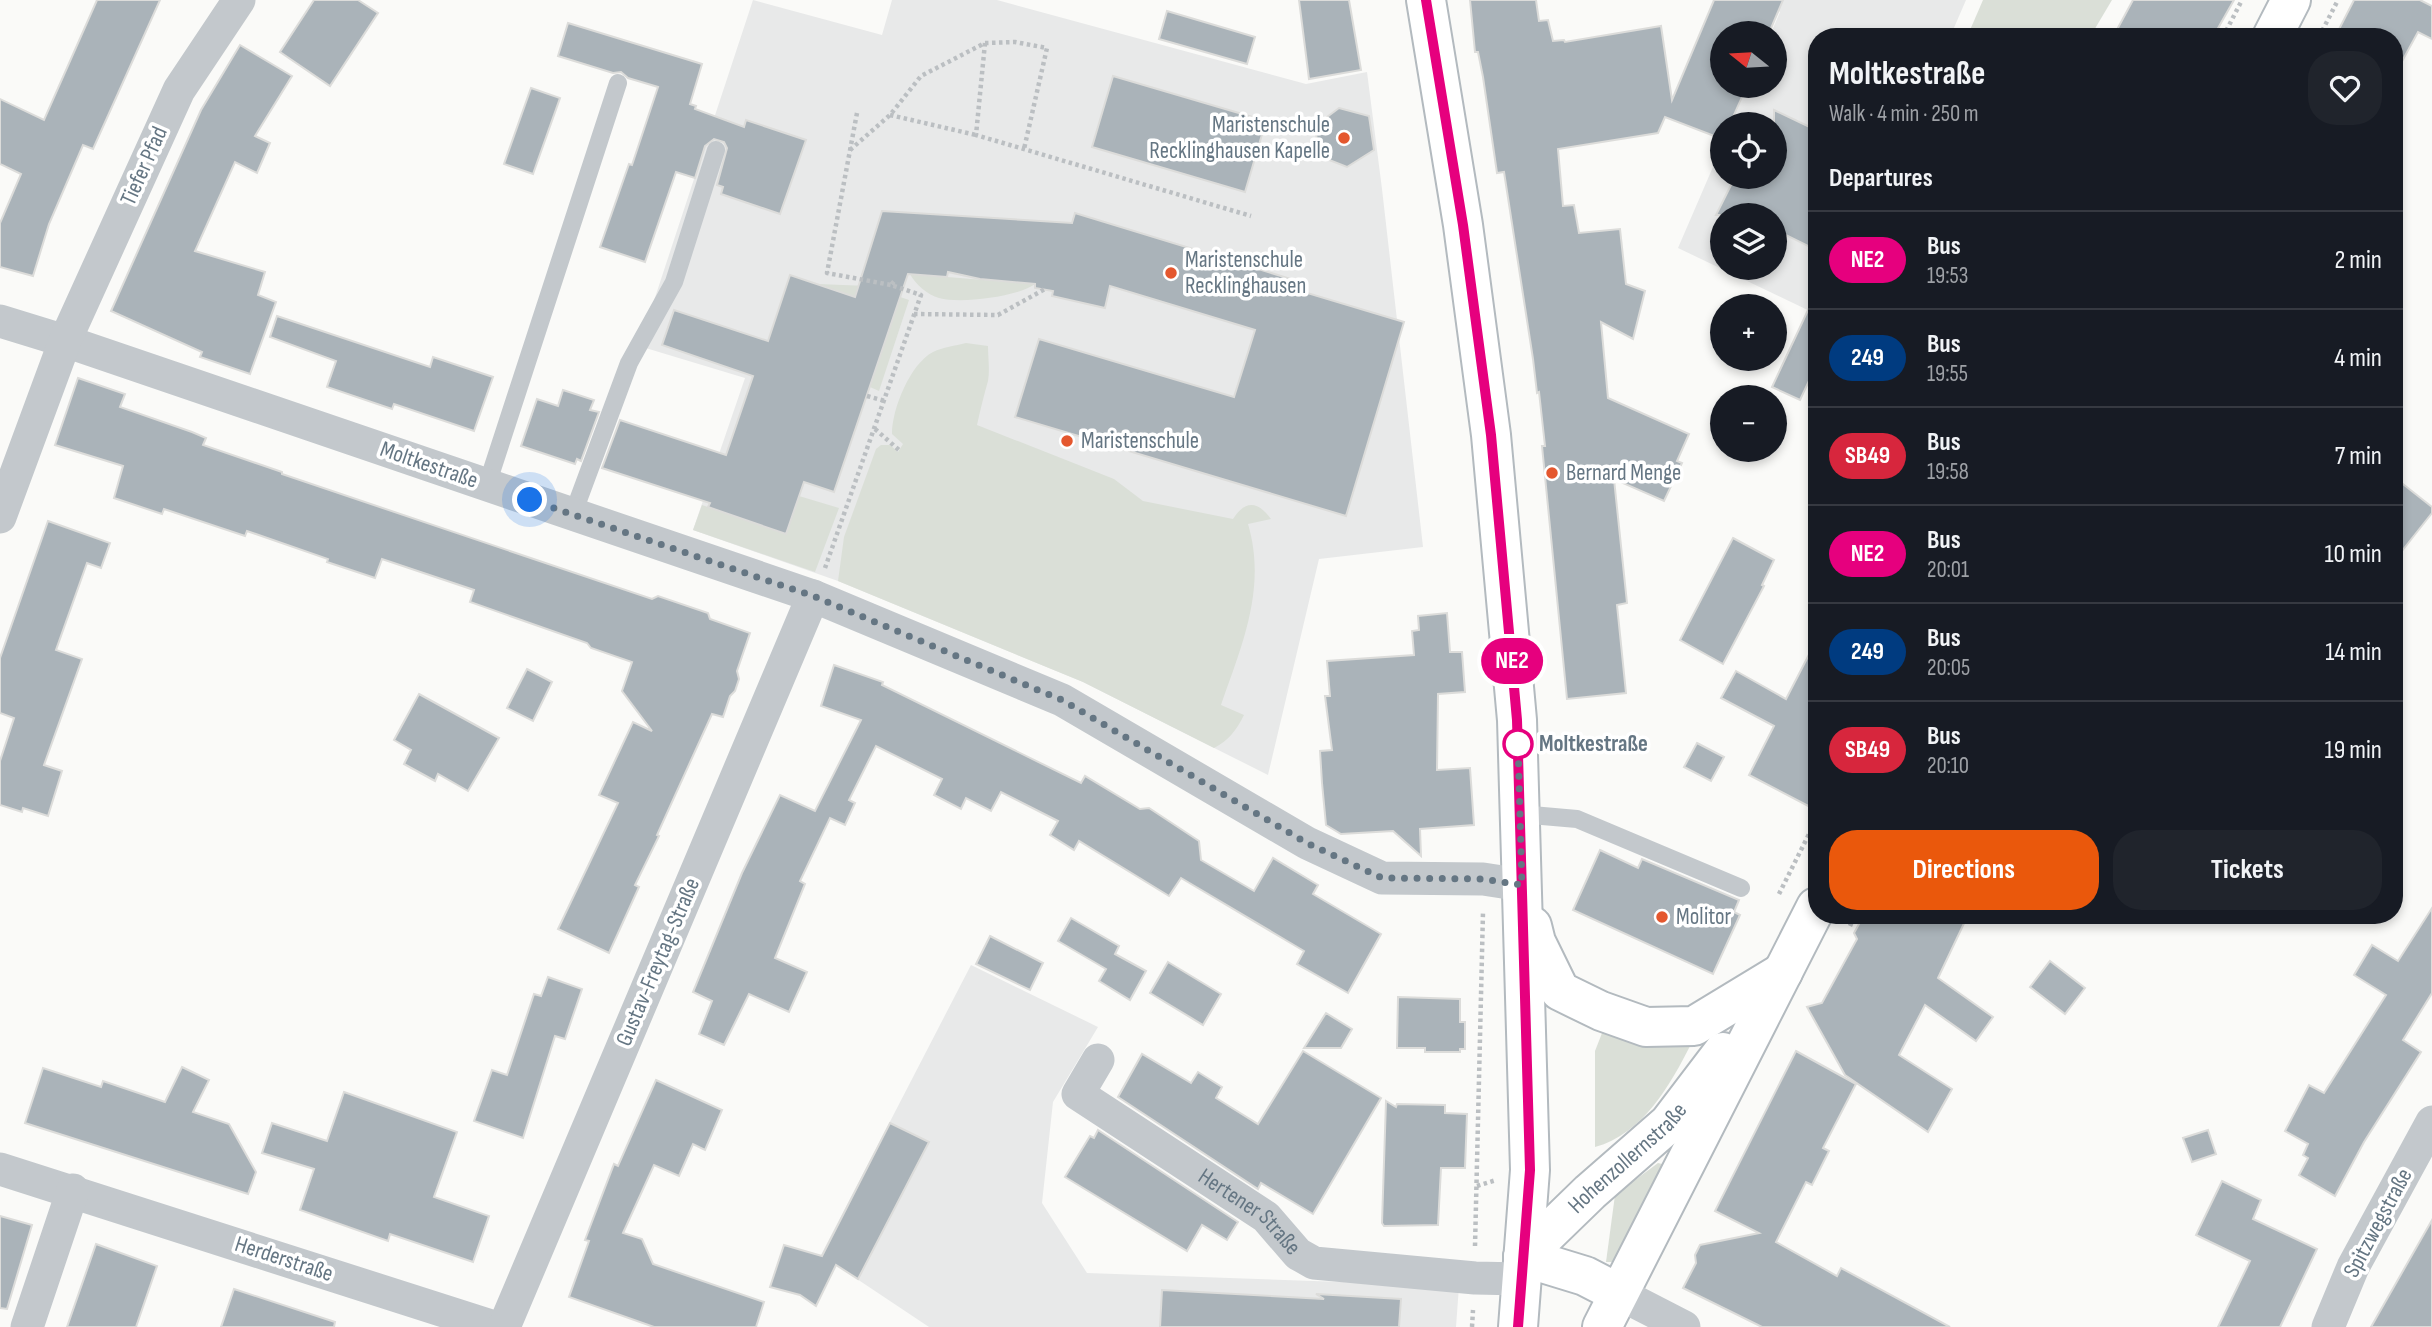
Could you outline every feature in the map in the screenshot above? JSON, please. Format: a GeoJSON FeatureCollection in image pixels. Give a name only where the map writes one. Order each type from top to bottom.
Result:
{"type":"FeatureCollection","features":[{"type":"Feature","properties":{"kind":"main road"},"geometry":{"type":"LineString","coordinates":[[1426,0],[1463,225],[1491,435],[1517,720],[1530,1170],[1518,1327]]}},
{"type":"Feature","properties":{"kind":"main road"},"geometry":{"type":"LineString","coordinates":[[2277,28],[2291,0]]}},
{"type":"Feature","properties":{"kind":"main road"},"geometry":{"type":"LineString","coordinates":[[1522,885],[1536,942],[1560,991],[1601,1011],[1646,1027],[1694,1026],[1783,972]]}},
{"type":"Feature","properties":{"kind":"main road","name":"Hohenzollernstraße"},"geometry":{"type":"LineString","coordinates":[[1610,1310],[1808,923]]}},
{"type":"Feature","properties":{"kind":"main road","name":"Hohenzollernstraße"},"geometry":{"type":"LineString","coordinates":[[1522,1268],[1591,1192],[1669,1123],[1783,972]]}},
{"type":"Feature","properties":{"kind":"main road"},"geometry":{"type":"LineString","coordinates":[[1522,1268],[1585,1276],[1610,1310]]}},
{"type":"Feature","properties":{"kind":"street","name":"Tiefer Pfad"},"geometry":{"type":"LineString","coordinates":[[0,517],[65,341],[179,89],[239,0]]}},
{"type":"Feature","properties":{"kind":"street","name":"Moltkestraße"},"geometry":{"type":"LineString","coordinates":[[0,321],[813,596],[1062,700],[1307,843],[1382,878],[1483,879],[1522,885]]}},
{"type":"Feature","properties":{"kind":"street","name":"Gustav-Freytag-Straße"},"geometry":{"type":"LineString","coordinates":[[504,1327],[813,596]]}},
{"type":"Feature","properties":{"kind":"street","name":"Hertener Straße"},"geometry":{"type":"LineString","coordinates":[[1098,1060],[1078,1094],[1266,1217],[1298,1254],[1314,1263],[1475,1278],[1522,1268]]}},
{"type":"Feature","properties":{"kind":"street","name":"Spitzwegstraße"},"geometry":{"type":"LineString","coordinates":[[2328,1327],[2353,1267],[2432,1122]]}},
{"type":"Feature","properties":{"kind":"street","name":"Herderstraße"},"geometry":{"type":"LineString","coordinates":[[0,1168],[494,1327]]}},
{"type":"Feature","properties":{"kind":"street"},"geometry":{"type":"LineString","coordinates":[[27,1327],[73,1191]]}},
{"type":"Feature","properties":{"kind":"street"},"geometry":{"type":"LineString","coordinates":[[1610,1310],[1684,1327]]}},
{"type":"Feature","properties":{"kind":"lane"},"geometry":{"type":"LineString","coordinates":[[486,485],[618,83]]}},
{"type":"Feature","properties":{"kind":"lane"},"geometry":{"type":"LineString","coordinates":[[573,514],[629,363],[674,282],[716,150]]}},
{"type":"Feature","properties":{"kind":"lane"},"geometry":{"type":"LineString","coordinates":[[1520,814],[1577,819],[1741,888]]}},
{"type":"Feature","properties":{"kind":"path"},"geometry":{"type":"LineString","coordinates":[[2228,28],[2242,0]]}},
{"type":"Feature","properties":{"kind":"path"},"geometry":{"type":"LineString","coordinates":[[2324,28],[2338,0]]}},
{"type":"Feature","properties":{"kind":"path"},"geometry":{"type":"LineString","coordinates":[[850,150],[890,115],[921,76],[985,43],[1015,42],[1047,48],[1024,149]]}},
{"type":"Feature","properties":{"kind":"path"},"geometry":{"type":"LineString","coordinates":[[976,135],[985,43]]}},
{"type":"Feature","properties":{"kind":"path"},"geometry":{"type":"LineString","coordinates":[[813,596],[837,538],[921,295],[891,285],[827,273],[857,113]]}},
{"type":"Feature","properties":{"kind":"path"},"geometry":{"type":"LineString","coordinates":[[890,115],[976,135],[1251,216]]}},
{"type":"Feature","properties":{"kind":"path"},"geometry":{"type":"LineString","coordinates":[[891,285],[896,279]]}},
{"type":"Feature","properties":{"kind":"path"},"geometry":{"type":"LineString","coordinates":[[914,313],[998,315],[1045,289]]}},
{"type":"Feature","properties":{"kind":"path"},"geometry":{"type":"LineString","coordinates":[[867,396],[885,401]]}},
{"type":"Feature","properties":{"kind":"path"},"geometry":{"type":"LineString","coordinates":[[875,429],[899,450]]}},
{"type":"Feature","properties":{"kind":"path"},"geometry":{"type":"LineString","coordinates":[[1779,895],[1808,836]]}},
{"type":"Feature","properties":{"kind":"path"},"geometry":{"type":"LineString","coordinates":[[1476,1186],[1483,879]]}},
{"type":"Feature","properties":{"kind":"shaded area","name":"Maristenschule"},"geometry":{"type":"Polygon","coordinates":[[[753,0],[882,35],[892,0],[997,0],[1306,84],[1367,72],[1423,547],[1319,559],[1268,775],[1083,682],[838,581],[693,530],[745,378],[639,346],[753,0]]]}},
{"type":"Feature","properties":{"kind":"shaded area"},"geometry":{"type":"Polygon","coordinates":[[[1753,0],[1966,0],[1954,28],[1808,28],[1808,310],[1787,300],[1787,294],[1774,294],[1745,280],[1787,280],[1787,203],[1710,203],[1710,263],[1678,248],[1710,174],[1710,189],[1787,189],[1787,112],[1736,112],[1743,98],[1787,98],[1787,21],[1776,21],[1780,12],[1753,0]]]}},
{"type":"Feature","properties":{"kind":"shaded area"},"geometry":{"type":"Polygon","coordinates":[[[1983,0],[2112,0],[2095,28],[1971,28],[1983,0]]]}},
{"type":"Feature","properties":{"kind":"shaded area"},"geometry":{"type":"Polygon","coordinates":[[[910,274],[1035,284],[1003,296],[948,300],[926,292],[910,274]]]}},
{"type":"Feature","properties":{"kind":"shaded area"},"geometry":{"type":"Polygon","coordinates":[[[818,284],[868,286],[909,300],[879,391],[870,387],[895,311],[818,284]]]}},
{"type":"Feature","properties":{"kind":"shaded area"},"geometry":{"type":"Polygon","coordinates":[[[966,343],[988,346],[988,381],[977,425],[1114,479],[1143,501],[1233,519],[1242,508],[1252,505],[1261,509],[1271,519],[1248,524],[1255,571],[1253,594],[1244,638],[1221,705],[1244,715],[1232,734],[1219,745],[1214,748],[1083,682],[838,581],[844,537],[876,449],[881,445],[890,445],[898,452],[903,444],[892,434],[895,412],[904,388],[917,366],[933,352],[966,343]]]}},
{"type":"Feature","properties":{"kind":"shaded area"},"geometry":{"type":"Polygon","coordinates":[[[799,496],[839,508],[815,572],[693,530],[702,505],[786,534],[799,496]]]}},
{"type":"Feature","properties":{"kind":"shaded area"},"geometry":{"type":"Polygon","coordinates":[[[971,965],[1098,1027],[1053,1102],[1042,1203],[1087,1273],[1459,1286],[1456,1327],[929,1327],[821,1255],[971,965]]]}},
{"type":"Feature","properties":{"kind":"shaded area"},"geometry":{"type":"Polygon","coordinates":[[[1604,1028],[1692,1042],[1654,1105],[1627,1131],[1595,1147],[1595,1051],[1604,1028]]]}},
{"type":"Feature","properties":{"kind":"shaded area"},"geometry":{"type":"Polygon","coordinates":[[[1658,1163],[1666,1165],[1619,1259],[1606,1262],[1615,1195],[1658,1163]]]}},
{"type":"Feature","properties":{"kind":"building"},"geometry":{"type":"Polygon","coordinates":[[[97,0],[160,0],[93,149],[83,145],[49,224],[33,276],[0,267],[0,223],[21,174],[0,164],[0,99],[44,120],[97,0]]]}},
{"type":"Feature","properties":{"kind":"building"},"geometry":{"type":"Polygon","coordinates":[[[314,0],[358,0],[378,13],[330,86],[280,52],[314,0]]]}},
{"type":"Feature","properties":{"kind":"building"},"geometry":{"type":"Polygon","coordinates":[[[1299,0],[1349,0],[1361,70],[1309,79],[1299,0]]]}},
{"type":"Feature","properties":{"kind":"building"},"geometry":{"type":"Polygon","coordinates":[[[1470,0],[1536,0],[1539,21],[1548,20],[1553,41],[1565,42],[1661,26],[1672,100],[1714,0],[1783,0],[1774,21],[1710,21],[1710,98],[1742,98],[1735,112],[1710,112],[1710,134],[1665,117],[1658,133],[1558,149],[1563,206],[1574,205],[1579,233],[1620,229],[1626,284],[1645,291],[1633,339],[1601,322],[1608,398],[1689,434],[1677,461],[1682,463],[1664,501],[1614,479],[1627,603],[1617,605],[1626,693],[1567,699],[1539,392],[1537,393],[1504,172],[1497,173],[1483,77],[1478,52],[1475,52],[1470,0]]]}},
{"type":"Feature","properties":{"kind":"building"},"geometry":{"type":"Polygon","coordinates":[[[2133,0],[2234,0],[2218,28],[2118,28],[2133,0]]]}},
{"type":"Feature","properties":{"kind":"building"},"geometry":{"type":"Polygon","coordinates":[[[2354,0],[2420,0],[2432,6],[2432,39],[2418,32],[2403,60],[2403,28],[2340,28],[2354,0]]]}},
{"type":"Feature","properties":{"kind":"building"},"geometry":{"type":"Polygon","coordinates":[[[1167,11],[1255,37],[1247,64],[1159,39],[1167,11]]]}},
{"type":"Feature","properties":{"kind":"building"},"geometry":{"type":"Polygon","coordinates":[[[568,23],[702,64],[690,104],[696,106],[695,109],[744,127],[746,120],[806,140],[780,214],[721,194],[723,187],[717,185],[727,148],[724,142],[714,139],[705,146],[695,178],[676,172],[645,262],[600,247],[629,164],[632,165],[658,87],[628,78],[621,72],[613,73],[558,56],[568,23]]]}},
{"type":"Feature","properties":{"kind":"building"},"geometry":{"type":"Polygon","coordinates":[[[240,45],[292,76],[255,136],[270,143],[257,173],[235,162],[195,251],[265,272],[258,295],[276,302],[250,374],[200,357],[202,352],[111,311],[201,110],[240,45]]]}},
{"type":"Feature","properties":{"kind":"building"},"geometry":{"type":"Polygon","coordinates":[[[1113,76],[1266,121],[1245,192],[1092,147],[1113,76]]]}},
{"type":"Feature","properties":{"kind":"building"},"geometry":{"type":"Polygon","coordinates":[[[531,88],[560,98],[533,174],[504,164],[531,88]]]}},
{"type":"Feature","properties":{"kind":"building","name":"Maristenschule Recklinghausen Kapelle"},"geometry":{"type":"Polygon","coordinates":[[[1339,108],[1369,116],[1374,150],[1347,167],[1319,156],[1315,126],[1339,108]]]}},
{"type":"Feature","properties":{"kind":"building"},"geometry":{"type":"Polygon","coordinates":[[[1787,116],[1808,126],[1808,246],[1787,236],[1787,203],[1722,203],[1729,189],[1787,189],[1787,116]]]}},
{"type":"Feature","properties":{"kind":"building"},"geometry":{"type":"Polygon","coordinates":[[[882,211],[1072,223],[1075,213],[1291,279],[1287,287],[1404,322],[1346,516],[1015,417],[1039,339],[1234,397],[1255,330],[1110,286],[1105,308],[1052,296],[1053,291],[1035,288],[1035,284],[980,279],[948,272],[947,277],[908,274],[834,492],[804,482],[786,534],[708,507],[710,503],[602,468],[620,420],[726,455],[753,376],[662,345],[674,310],[768,341],[790,275],[855,297],[882,211]]]}},
{"type":"Feature","properties":{"kind":"building"},"geometry":{"type":"Polygon","coordinates":[[[1808,310],[1808,383],[1800,400],[1787,394],[1787,385],[1773,385],[1779,371],[1787,371],[1787,355],[1808,310]]]}},
{"type":"Feature","properties":{"kind":"building"},"geometry":{"type":"Polygon","coordinates":[[[277,316],[430,367],[433,357],[493,377],[474,431],[394,404],[392,409],[327,387],[336,361],[270,337],[277,316]]]}},
{"type":"Feature","properties":{"kind":"building"},"geometry":{"type":"Polygon","coordinates":[[[78,378],[125,394],[120,407],[206,438],[203,445],[652,599],[658,596],[708,613],[710,619],[750,633],[737,671],[739,679],[735,691],[730,696],[723,717],[712,714],[635,885],[639,887],[609,953],[558,929],[618,803],[599,795],[633,722],[652,731],[622,691],[632,662],[591,648],[587,643],[470,602],[474,590],[382,559],[375,578],[247,531],[245,536],[164,509],[162,514],[114,498],[123,466],[55,445],[78,378]]]}},
{"type":"Feature","properties":{"kind":"building"},"geometry":{"type":"Polygon","coordinates":[[[563,390],[594,400],[590,410],[599,412],[581,461],[577,459],[575,464],[521,446],[537,399],[558,406],[563,390]]]}},
{"type":"Feature","properties":{"kind":"building"},"geometry":{"type":"Polygon","coordinates":[[[2403,484],[2432,507],[2432,513],[2403,550],[2403,484]]]}},
{"type":"Feature","properties":{"kind":"building"},"geometry":{"type":"Polygon","coordinates":[[[48,521],[110,543],[101,568],[87,563],[56,650],[82,659],[44,765],[62,771],[48,816],[23,808],[22,812],[0,805],[0,761],[14,718],[0,713],[0,658],[48,521]]]}},
{"type":"Feature","properties":{"kind":"building"},"geometry":{"type":"Polygon","coordinates":[[[1733,538],[1774,560],[1762,585],[1764,586],[1723,664],[1680,640],[1733,538]]]}},
{"type":"Feature","properties":{"kind":"building"},"geometry":{"type":"Polygon","coordinates":[[[1447,613],[1450,652],[1462,652],[1465,692],[1438,694],[1437,770],[1470,768],[1474,825],[1420,829],[1421,856],[1393,831],[1341,834],[1326,825],[1322,783],[1320,751],[1332,750],[1325,696],[1330,696],[1327,661],[1414,655],[1412,631],[1419,630],[1418,616],[1447,613]]]}},
{"type":"Feature","properties":{"kind":"building"},"geometry":{"type":"Polygon","coordinates":[[[1808,656],[1808,806],[1749,775],[1774,726],[1721,698],[1736,671],[1786,699],[1808,656]]]}},
{"type":"Feature","properties":{"kind":"building"},"geometry":{"type":"Polygon","coordinates":[[[834,665],[883,682],[882,685],[1081,783],[1085,776],[1140,809],[1149,808],[1199,841],[1201,860],[1254,891],[1273,858],[1318,885],[1313,894],[1381,934],[1348,993],[1297,964],[1304,951],[1181,878],[1169,896],[1079,841],[1074,850],[1050,835],[1058,821],[1001,792],[991,811],[966,798],[961,809],[934,795],[942,779],[876,746],[849,800],[855,803],[845,825],[830,818],[800,881],[805,884],[775,958],[807,972],[789,1012],[749,994],[724,1045],[699,1034],[712,1001],[693,992],[742,873],[780,795],[815,811],[861,720],[821,706],[834,665]]]}},
{"type":"Feature","properties":{"kind":"building"},"geometry":{"type":"Polygon","coordinates":[[[527,669],[552,682],[533,721],[507,708],[527,669]]]}},
{"type":"Feature","properties":{"kind":"building"},"geometry":{"type":"Polygon","coordinates":[[[419,694],[499,738],[468,791],[438,774],[435,781],[404,764],[411,750],[394,740],[419,694]]]}},
{"type":"Feature","properties":{"kind":"building"},"geometry":{"type":"Polygon","coordinates":[[[1697,743],[1724,757],[1711,781],[1684,767],[1697,743]]]}},
{"type":"Feature","properties":{"kind":"building"},"geometry":{"type":"Polygon","coordinates":[[[1600,850],[1638,868],[1642,859],[1739,900],[1734,912],[1740,915],[1713,974],[1573,910],[1600,850]]]}},
{"type":"Feature","properties":{"kind":"building"},"geometry":{"type":"Polygon","coordinates":[[[2432,908],[2432,993],[2403,1040],[2421,1052],[2364,1142],[2335,1196],[2299,1175],[2308,1158],[2303,1155],[2308,1144],[2285,1131],[2309,1085],[2324,1093],[2386,995],[2354,975],[2372,945],[2398,961],[2432,908]]]}},
{"type":"Feature","properties":{"kind":"building"},"geometry":{"type":"Polygon","coordinates":[[[1071,918],[1119,946],[1115,954],[1146,971],[1130,1000],[1099,981],[1106,969],[1058,941],[1071,918]]]}},
{"type":"Feature","properties":{"kind":"building"},"geometry":{"type":"Polygon","coordinates":[[[1859,924],[1964,924],[1938,978],[1993,1017],[1976,1041],[1925,1005],[1899,1055],[1952,1089],[1928,1132],[1845,1075],[1807,1007],[1822,1003],[1857,939],[1854,933],[1859,924]]]}},
{"type":"Feature","properties":{"kind":"building"},"geometry":{"type":"Polygon","coordinates":[[[990,936],[1043,963],[1030,990],[976,964],[990,936]]]}},
{"type":"Feature","properties":{"kind":"building"},"geometry":{"type":"Polygon","coordinates":[[[2050,961],[2085,988],[2065,1014],[2030,987],[2050,961]]]}},
{"type":"Feature","properties":{"kind":"building"},"geometry":{"type":"Polygon","coordinates":[[[1168,962],[1221,994],[1203,1025],[1150,993],[1168,962]]]}},
{"type":"Feature","properties":{"kind":"building"},"geometry":{"type":"Polygon","coordinates":[[[548,977],[582,989],[565,1039],[555,1036],[523,1138],[474,1121],[492,1070],[507,1075],[534,994],[541,996],[548,977]]]}},
{"type":"Feature","properties":{"kind":"building"},"geometry":{"type":"Polygon","coordinates":[[[1398,997],[1460,999],[1460,1022],[1465,1022],[1465,1049],[1460,1049],[1460,1052],[1425,1052],[1425,1048],[1397,1048],[1398,997]]]}},
{"type":"Feature","properties":{"kind":"building"},"geometry":{"type":"Polygon","coordinates":[[[1326,1013],[1352,1029],[1341,1048],[1304,1048],[1326,1013]]]}},
{"type":"Feature","properties":{"kind":"building"},"geometry":{"type":"Polygon","coordinates":[[[1303,1051],[1381,1098],[1313,1214],[1261,1183],[1258,1189],[1118,1097],[1142,1054],[1191,1083],[1198,1072],[1222,1087],[1216,1098],[1258,1124],[1303,1051]]]}},
{"type":"Feature","properties":{"kind":"building"},"geometry":{"type":"Polygon","coordinates":[[[1796,1051],[1856,1084],[1823,1148],[1829,1151],[1812,1185],[1806,1182],[1776,1242],[1837,1276],[1841,1268],[1950,1327],[1762,1327],[1683,1288],[1696,1263],[1695,1255],[1700,1245],[1759,1233],[1715,1211],[1796,1051]]]}},
{"type":"Feature","properties":{"kind":"building"},"geometry":{"type":"Polygon","coordinates":[[[182,1067],[209,1080],[193,1112],[229,1124],[256,1172],[248,1194],[25,1123],[43,1068],[101,1087],[103,1081],[165,1102],[182,1067]]]}},
{"type":"Feature","properties":{"kind":"building"},"geometry":{"type":"Polygon","coordinates":[[[656,1080],[722,1110],[705,1150],[693,1144],[679,1176],[654,1165],[623,1233],[642,1239],[653,1264],[764,1302],[756,1327],[654,1327],[569,1297],[589,1241],[585,1240],[614,1164],[618,1166],[656,1080]]]}},
{"type":"Feature","properties":{"kind":"building"},"geometry":{"type":"Polygon","coordinates":[[[344,1092],[457,1132],[434,1197],[489,1216],[473,1262],[390,1234],[388,1241],[300,1210],[314,1169],[262,1153],[272,1123],[327,1141],[344,1092]]]}},
{"type":"Feature","properties":{"kind":"building"},"geometry":{"type":"Polygon","coordinates":[[[1386,1101],[1396,1107],[1397,1104],[1445,1105],[1445,1113],[1467,1114],[1465,1168],[1441,1168],[1438,1225],[1384,1226],[1382,1223],[1386,1101]]]}},
{"type":"Feature","properties":{"kind":"building"},"geometry":{"type":"Polygon","coordinates":[[[890,1123],[929,1142],[858,1279],[836,1265],[816,1306],[800,1295],[770,1287],[784,1245],[822,1256],[890,1123]]]}},
{"type":"Feature","properties":{"kind":"building"},"geometry":{"type":"Polygon","coordinates":[[[1098,1130],[1238,1222],[1227,1240],[1202,1225],[1187,1251],[1065,1177],[1090,1136],[1094,1138],[1098,1130]]]}},
{"type":"Feature","properties":{"kind":"building"},"geometry":{"type":"Polygon","coordinates":[[[2208,1130],[2216,1154],[2192,1162],[2183,1138],[2208,1130]]]}},
{"type":"Feature","properties":{"kind":"building"},"geometry":{"type":"Polygon","coordinates":[[[2222,1181],[2261,1200],[2253,1219],[2317,1249],[2280,1327],[2218,1327],[2250,1261],[2196,1235],[2222,1181]]]}},
{"type":"Feature","properties":{"kind":"building"},"geometry":{"type":"Polygon","coordinates":[[[0,1216],[32,1225],[7,1309],[0,1308],[0,1216]]]}},
{"type":"Feature","properties":{"kind":"building"},"geometry":{"type":"Polygon","coordinates":[[[2432,1220],[2432,1327],[2371,1327],[2432,1220]]]}},
{"type":"Feature","properties":{"kind":"building"},"geometry":{"type":"Polygon","coordinates":[[[96,1244],[157,1266],[136,1327],[67,1327],[96,1244]]]}},
{"type":"Feature","properties":{"kind":"building"},"geometry":{"type":"Polygon","coordinates":[[[234,1289],[335,1322],[334,1327],[221,1327],[234,1289]]]}},
{"type":"Feature","properties":{"kind":"building"},"geometry":{"type":"Polygon","coordinates":[[[1162,1290],[1324,1299],[1316,1294],[1401,1299],[1399,1327],[1160,1327],[1162,1290]]]}},
{"type":"Feature","properties":{"kind":"bus line","name":"NE2"},"geometry":{"type":"LineString","coordinates":[[1426,0],[1463,225],[1491,435],[1517,720],[1530,1170],[1518,1327]]}},
{"type":"Feature","properties":{"kind":"place","name":"Maristenschule Recklinghausen Kapelle"},"geometry":{"type":"Point","coordinates":[1344,138]}},
{"type":"Feature","properties":{"kind":"place","name":"Maristenschule Recklinghausen"},"geometry":{"type":"Point","coordinates":[1171,273]}},
{"type":"Feature","properties":{"kind":"place","name":"Maristenschule"},"geometry":{"type":"Point","coordinates":[1067,441]}},
{"type":"Feature","properties":{"kind":"place","name":"Bernard Menge"},"geometry":{"type":"Point","coordinates":[1552,473]}},
{"type":"Feature","properties":{"kind":"place","name":"Moltkestraße"},"geometry":{"type":"Point","coordinates":[1518,744]}},
{"type":"Feature","properties":{"kind":"place","name":"Molitor"},"geometry":{"type":"Point","coordinates":[1662,917]}},
{"type":"Feature","properties":{"kind":"route"},"geometry":{"type":"LineString","coordinates":[[530,500],[813,596],[1062,700],[1307,843],[1382,878],[1483,879],[1522,885],[1518,744]]}}]}
